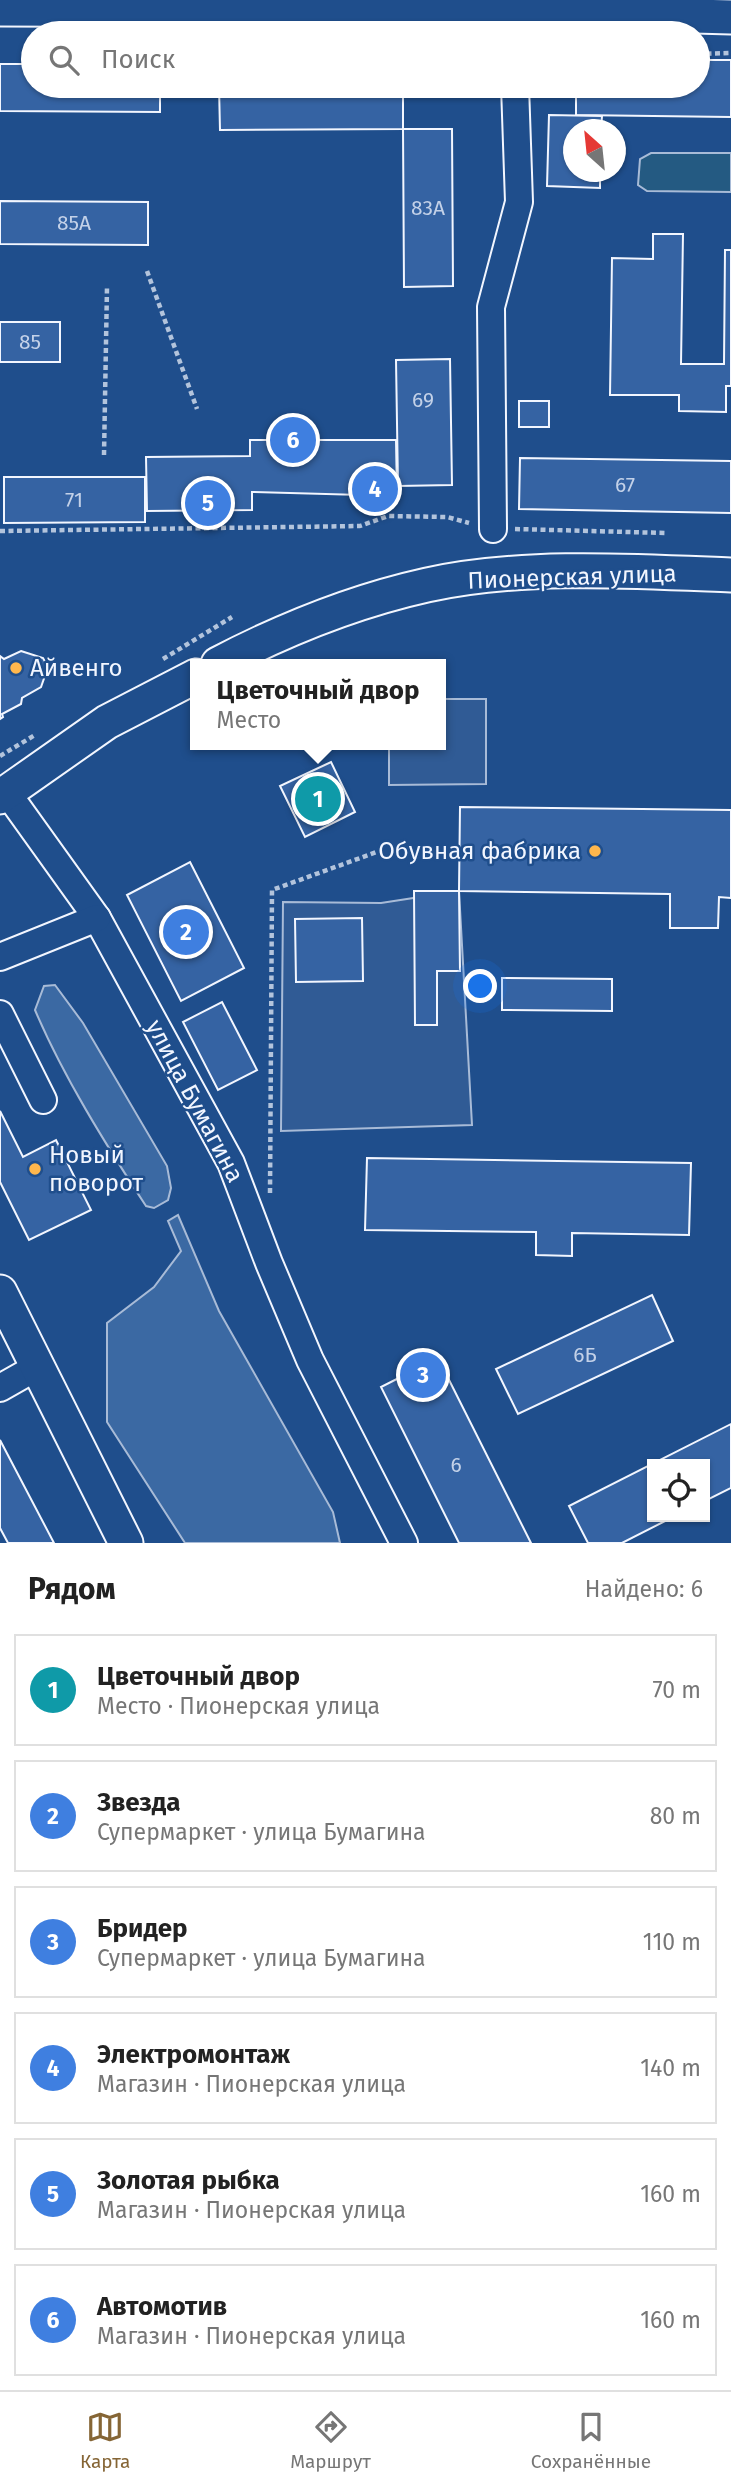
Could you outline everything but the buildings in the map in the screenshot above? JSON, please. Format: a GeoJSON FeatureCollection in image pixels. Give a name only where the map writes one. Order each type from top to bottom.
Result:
{"type":"FeatureCollection","features":[{"type":"Feature","properties":{"kind":"main road"},"geometry":{"type":"LineString","coordinates":[[0,9],[473,21]]}},
{"type":"Feature","properties":{"kind":"main road"},"geometry":{"type":"LineString","coordinates":[[556,21],[731,17]]}},
{"type":"Feature","properties":{"kind":"main road","name":"Пионерская улица"},"geometry":{"type":"LineString","coordinates":[[228,659],[292,628],[429,584],[489,575],[560,572],[731,575]]}},
{"type":"Feature","properties":{"kind":"main road"},"geometry":{"type":"LineString","coordinates":[[3,794],[107,722],[190,679]]}},
{"type":"Feature","properties":{"kind":"main road"},"geometry":{"type":"LineString","coordinates":[[0,1292],[126,1543]]}},
{"type":"Feature","properties":{"kind":"street"},"geometry":{"type":"LineString","coordinates":[[493,529],[491,307],[519,202],[515,98]]}},
{"type":"Feature","properties":{"kind":"street","name":"улица Бумагина"},"geometry":{"type":"LineString","coordinates":[[3,794],[97,918],[231,1163],[310,1360],[404,1543]]}},
{"type":"Feature","properties":{"kind":"street"},"geometry":{"type":"LineString","coordinates":[[0,957],[97,918]]}},
{"type":"Feature","properties":{"kind":"street"},"geometry":{"type":"LineString","coordinates":[[0,1014],[43,1100]]}},
{"type":"Feature","properties":{"kind":"street"},"geometry":{"type":"LineString","coordinates":[[0,1388],[37,1367]]}},
{"type":"Feature","properties":{"kind":"path"},"geometry":{"type":"LineString","coordinates":[[710,54],[731,53]]}},
{"type":"Feature","properties":{"kind":"path"},"geometry":{"type":"LineString","coordinates":[[147,271],[197,409]]}},
{"type":"Feature","properties":{"kind":"path"},"geometry":{"type":"LineString","coordinates":[[104,455],[107,287]]}},
{"type":"Feature","properties":{"kind":"path"},"geometry":{"type":"LineString","coordinates":[[0,531],[360,526],[388,516],[447,517],[493,529],[666,533]]}},
{"type":"Feature","properties":{"kind":"path"},"geometry":{"type":"LineString","coordinates":[[270,1194],[272,890],[384,849]]}},
{"type":"Feature","properties":{"kind":"shaded area"},"geometry":{"type":"Polygon","coordinates":[[[651,153],[731,153],[731,192],[647,191],[638,185],[640,159],[651,153]]]}},
{"type":"Feature","properties":{"kind":"shaded area"},"geometry":{"type":"Polygon","coordinates":[[[446,699],[486,699],[486,784],[389,785],[389,750],[446,750],[446,699]]]}},
{"type":"Feature","properties":{"kind":"shaded area"},"geometry":{"type":"Polygon","coordinates":[[[459,891],[472,1125],[281,1131],[283,902],[381,903],[459,891]]]}},
{"type":"Feature","properties":{"kind":"shaded area"},"geometry":{"type":"Polygon","coordinates":[[[55,985],[83,1023],[167,1166],[171,1188],[168,1200],[154,1208],[146,1206],[101,1135],[72,1085],[35,1010],[44,986],[55,985]]]}},
{"type":"Feature","properties":{"kind":"shaded area"},"geometry":{"type":"Polygon","coordinates":[[[178,1215],[219,1311],[333,1512],[340,1543],[185,1543],[107,1422],[107,1323],[154,1287],[181,1251],[168,1221],[178,1215]]]}},
{"type":"Feature","properties":{"kind":"place","name":"Автомотив"},"geometry":{"type":"Point","coordinates":[293,440]}},
{"type":"Feature","properties":{"kind":"place","name":"Электромонтаж"},"geometry":{"type":"Point","coordinates":[375,489]}},
{"type":"Feature","properties":{"kind":"place","name":"Золотая рыбка"},"geometry":{"type":"Point","coordinates":[208,503]}},
{"type":"Feature","properties":{"kind":"place","name":"Айвенго"},"geometry":{"type":"Point","coordinates":[16,668]}},
{"type":"Feature","properties":{"kind":"place","name":"Цветочный двор"},"geometry":{"type":"Point","coordinates":[318,799]}},
{"type":"Feature","properties":{"kind":"place","name":"Обувная фабрика"},"geometry":{"type":"Point","coordinates":[595,851]}},
{"type":"Feature","properties":{"kind":"place","name":"Звезда"},"geometry":{"type":"Point","coordinates":[186,932]}},
{"type":"Feature","properties":{"kind":"place","name":"Новый поворот"},"geometry":{"type":"Point","coordinates":[35,1169]}},
{"type":"Feature","properties":{"kind":"place","name":"Бридер"},"geometry":{"type":"Point","coordinates":[423,1375]}}]}
